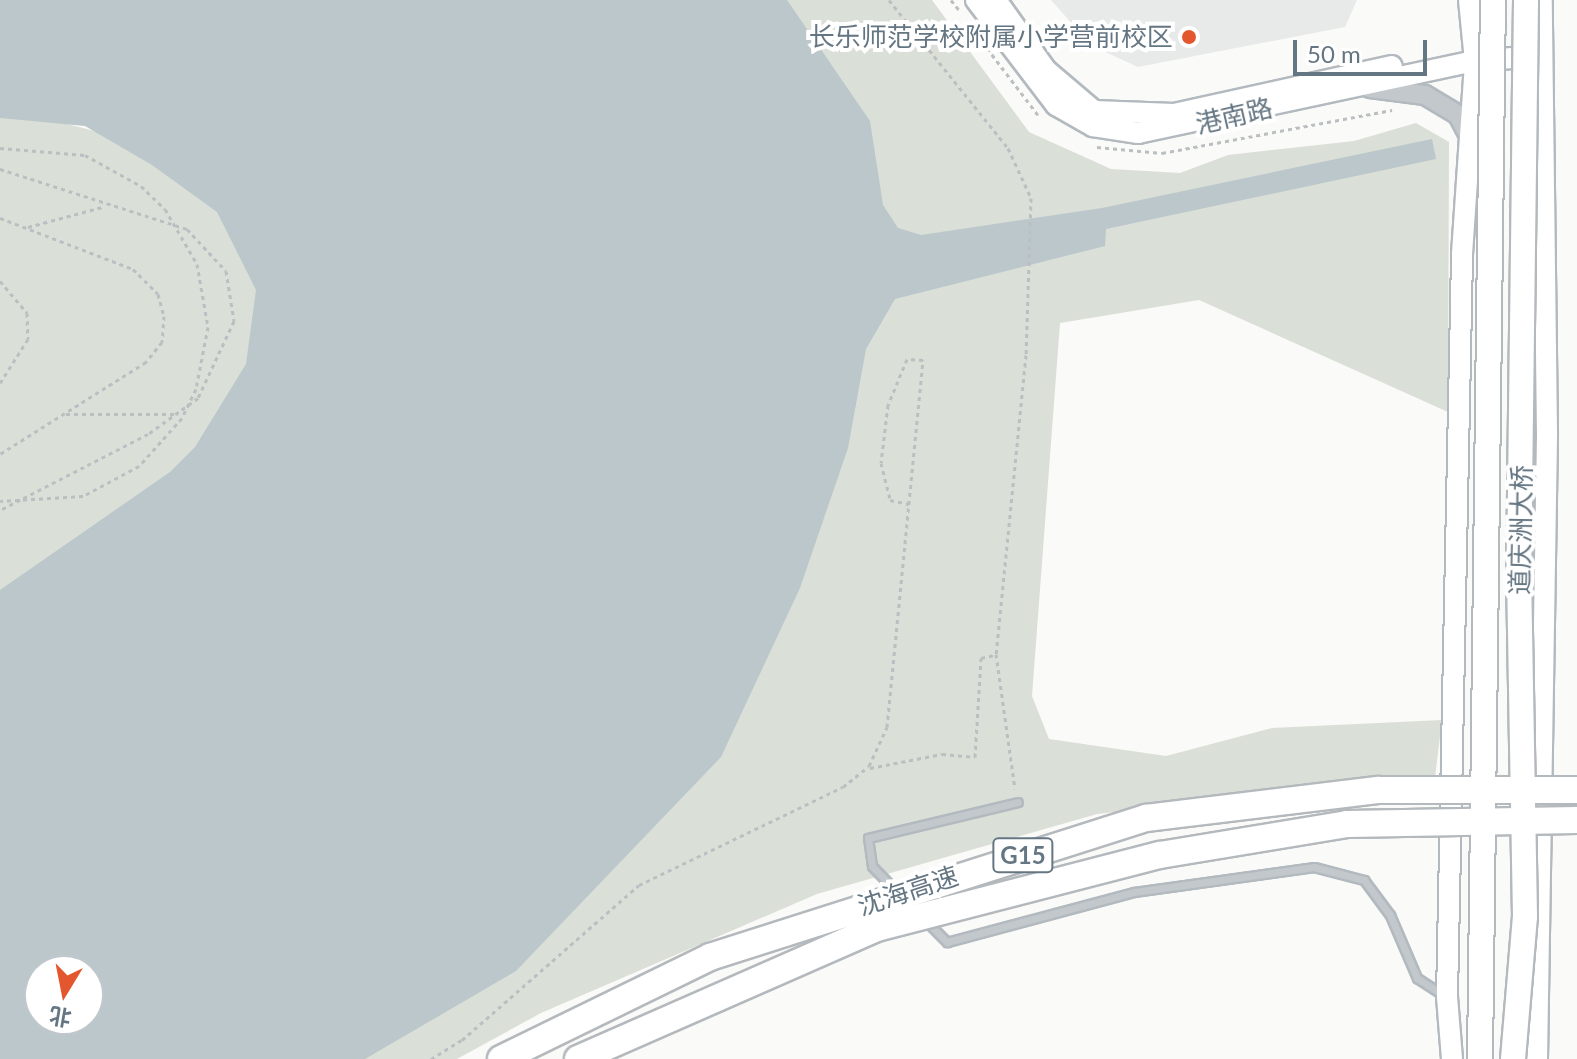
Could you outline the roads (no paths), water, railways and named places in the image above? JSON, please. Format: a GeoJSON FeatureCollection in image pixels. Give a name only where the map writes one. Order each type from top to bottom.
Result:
{"type":"FeatureCollection","features":[{"type":"Feature","properties":{"kind":"highway","name":"道庆洲大桥"},"geometry":{"type":"LineString","coordinates":[[1480,1059],[1493,0]]}},
{"type":"Feature","properties":{"kind":"highway","name":"道庆洲大桥"},"geometry":{"type":"LineString","coordinates":[[1513,1059],[1525,917],[1519,575],[1526,0]]}},
{"type":"Feature","properties":{"kind":"highway","name":"沈海高速"},"geometry":{"type":"LineString","coordinates":[[501,1059],[710,957],[1146,818],[1379,790],[1577,790]]}},
{"type":"Feature","properties":{"kind":"highway","name":"沈海高速"},"geometry":{"type":"LineString","coordinates":[[578,1059],[877,928],[1160,855],[1347,824],[1577,820]]}},
{"type":"Feature","properties":{"kind":"main road","name":"港南路"},"geometry":{"type":"LineString","coordinates":[[976,0],[1056,105],[1093,126],[1175,129],[1360,87],[1474,54]]}},
{"type":"Feature","properties":{"kind":"main road","name":"港南路"},"geometry":{"type":"LineString","coordinates":[[996,0],[1069,94],[1094,111],[1133,116],[1174,114],[1474,54],[1546,46]]}},
{"type":"Feature","properties":{"kind":"main road"},"geometry":{"type":"LineString","coordinates":[[1452,1059],[1447,997],[1467,132],[1474,54],[1469,0]]}},
{"type":"Feature","properties":{"kind":"main road"},"geometry":{"type":"LineString","coordinates":[[1537,1059],[1546,46],[1542,0]]}},
{"type":"Feature","properties":{"kind":"street"},"geometry":{"type":"LineString","coordinates":[[1360,87],[1425,95],[1458,115],[1467,132]]}},
{"type":"Feature","properties":{"kind":"lane"},"geometry":{"type":"LineString","coordinates":[[1018,802],[868,838],[865,852],[947,942],[1037,913],[1243,873],[1314,867],[1352,876],[1364,880],[1390,915],[1417,978],[1447,997]]}},
{"type":"Feature","properties":{"kind":"place","name":"长乐师范学校附属小学营前校区"},"geometry":{"type":"Point","coordinates":[1189,37]}}]}
